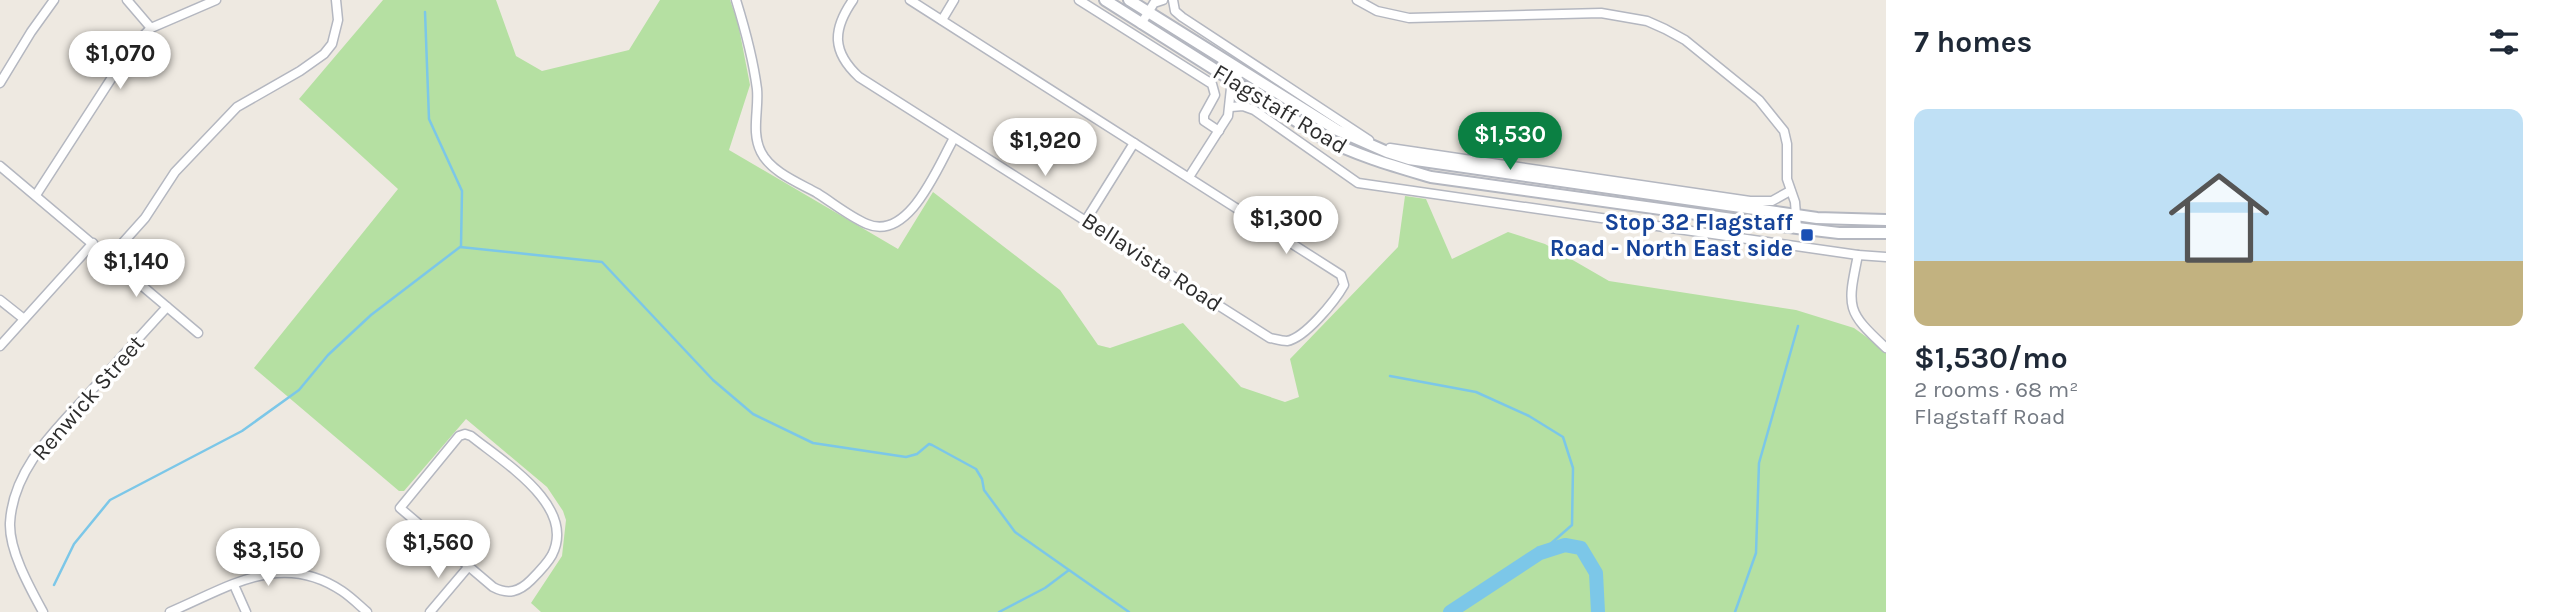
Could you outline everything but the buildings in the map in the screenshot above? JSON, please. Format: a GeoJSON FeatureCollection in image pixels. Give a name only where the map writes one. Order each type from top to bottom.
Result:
{"type":"FeatureCollection","features":[{"type":"Feature","properties":{"kind":"main road","name":"Flagstaff Road"},"geometry":{"type":"LineString","coordinates":[[1105,0],[1323,138],[1353,153],[1431,177],[1797,228],[1839,233],[1886,233]]}},
{"type":"Feature","properties":{"kind":"main road","name":"Flagstaff Road"},"geometry":{"type":"LineString","coordinates":[[1129,0],[1337,130],[1376,148],[1409,159],[1817,218],[1886,220]]}},
{"type":"Feature","properties":{"kind":"street"},"geometry":{"type":"LineString","coordinates":[[0,83],[54,0]]}},
{"type":"Feature","properties":{"kind":"street"},"geometry":{"type":"LineString","coordinates":[[127,0],[151,28]]}},
{"type":"Feature","properties":{"kind":"street"},"geometry":{"type":"LineString","coordinates":[[36,195],[131,48],[151,28],[216,0]]}},
{"type":"Feature","properties":{"kind":"street"},"geometry":{"type":"LineString","coordinates":[[110,257],[145,218],[175,172],[237,107],[324,54],[332,44],[338,20],[336,0]]}},
{"type":"Feature","properties":{"kind":"street"},"geometry":{"type":"LineString","coordinates":[[736,0],[754,71],[757,93],[755,133],[762,153],[775,168],[869,225],[888,227],[913,209],[954,138]]}},
{"type":"Feature","properties":{"kind":"street","name":"Bellavista Road"},"geometry":{"type":"LineString","coordinates":[[852,0],[838,30],[838,49],[846,65],[859,76],[1270,338],[1285,341],[1300,336],[1339,295],[1344,285],[1341,275],[1189,177]]}},
{"type":"Feature","properties":{"kind":"street"},"geometry":{"type":"LineString","coordinates":[[910,0],[1189,177],[1231,107],[1231,88],[1241,70]]}},
{"type":"Feature","properties":{"kind":"street"},"geometry":{"type":"LineString","coordinates":[[942,20],[954,0]]}},
{"type":"Feature","properties":{"kind":"street","name":"Flagstaff Road"},"geometry":{"type":"LineString","coordinates":[[1079,0],[1212,84],[1215,95],[1204,121],[1219,131]]}},
{"type":"Feature","properties":{"kind":"street"},"geometry":{"type":"LineString","coordinates":[[1141,24],[1154,4],[1163,0]]}},
{"type":"Feature","properties":{"kind":"street"},"geometry":{"type":"LineString","coordinates":[[1173,0],[1175,11],[1182,17],[1376,144],[1399,150],[1750,201],[1772,201],[1790,191]]}},
{"type":"Feature","properties":{"kind":"street"},"geometry":{"type":"LineString","coordinates":[[1357,0],[1377,11],[1409,18],[1601,13],[1647,22],[1665,29],[1685,40],[1759,100],[1784,131],[1787,144],[1786,166],[1790,191],[1795,202],[1797,228]]}},
{"type":"Feature","properties":{"kind":"street"},"geometry":{"type":"LineString","coordinates":[[1231,107],[1243,106],[1254,110],[1358,183],[1886,257]]}},
{"type":"Feature","properties":{"kind":"street"},"geometry":{"type":"LineString","coordinates":[[1086,220],[1134,144]]}},
{"type":"Feature","properties":{"kind":"street"},"geometry":{"type":"LineString","coordinates":[[0,166],[198,333]]}},
{"type":"Feature","properties":{"kind":"street"},"geometry":{"type":"LineString","coordinates":[[0,346],[93,243]]}},
{"type":"Feature","properties":{"kind":"street"},"geometry":{"type":"LineString","coordinates":[[1858,255],[1852,284],[1851,308],[1861,325],[1886,348]]}},
{"type":"Feature","properties":{"kind":"street"},"geometry":{"type":"LineString","coordinates":[[0,300],[24,319]]}},
{"type":"Feature","properties":{"kind":"street","name":"Renwick Street"},"geometry":{"type":"LineString","coordinates":[[43,612],[19,562],[10,524],[17,487],[38,450],[167,307]]}},
{"type":"Feature","properties":{"kind":"street"},"geometry":{"type":"LineString","coordinates":[[465,434],[471,436],[540,494],[555,518],[557,531],[552,556],[524,587],[516,591],[500,591],[469,566],[400,509],[459,436],[465,434]]}},
{"type":"Feature","properties":{"kind":"street"},"geometry":{"type":"LineString","coordinates":[[0,527],[10,524]]}},
{"type":"Feature","properties":{"kind":"street"},"geometry":{"type":"LineString","coordinates":[[430,612],[469,566]]}},
{"type":"Feature","properties":{"kind":"street"},"geometry":{"type":"LineString","coordinates":[[170,612],[255,576],[294,571],[342,591],[367,612]]}},
{"type":"Feature","properties":{"kind":"street"},"geometry":{"type":"LineString","coordinates":[[234,585],[246,612]]}},
{"type":"Feature","properties":{"kind":"green space"},"geometry":{"type":"Polygon","coordinates":[[[383,0],[496,0],[516,56],[542,71],[629,50],[660,0],[730,0],[738,23],[750,85],[729,150],[898,249],[933,192],[1060,290],[1098,345],[1110,348],[1183,323],[1241,387],[1285,402],[1299,397],[1290,359],[1398,247],[1405,196],[1426,199],[1452,259],[1508,232],[1545,244],[1609,281],[1796,310],[1854,328],[1886,351],[1886,612],[541,612],[531,603],[562,556],[566,520],[547,487],[466,419],[404,491],[399,491],[254,368],[398,189],[299,99],[383,0]]]}},
{"type":"Feature","properties":{"kind":"waterway"},"geometry":{"type":"LineString","coordinates":[[425,12],[429,119],[462,191],[461,246]]}},
{"type":"Feature","properties":{"kind":"waterway"},"geometry":{"type":"LineString","coordinates":[[54,585],[74,544],[110,500],[242,431],[299,390],[328,355],[371,315],[460,247],[602,262],[713,380],[753,414],[813,443],[906,457],[917,454],[929,444],[932,445],[976,469],[984,490],[1015,532],[1069,570]]}},
{"type":"Feature","properties":{"kind":"waterway"},"geometry":{"type":"LineString","coordinates":[[1735,612],[1756,553],[1759,463],[1798,326]]}},
{"type":"Feature","properties":{"kind":"waterway"},"geometry":{"type":"LineString","coordinates":[[1390,376],[1476,392],[1529,416],[1563,437],[1573,468],[1572,525],[1540,553]]}},
{"type":"Feature","properties":{"kind":"waterway"},"geometry":{"type":"LineString","coordinates":[[1450,612],[1540,553],[1565,545],[1581,548],[1596,573],[1598,612]]}},
{"type":"Feature","properties":{"kind":"waterway"},"geometry":{"type":"LineString","coordinates":[[999,612],[1045,588],[1069,570],[1129,612]]}},
{"type":"Feature","properties":{"kind":"place","name":"Stop 32 Flagstaff Road - North East side"},"geometry":{"type":"Point","coordinates":[1807,235]}}]}
